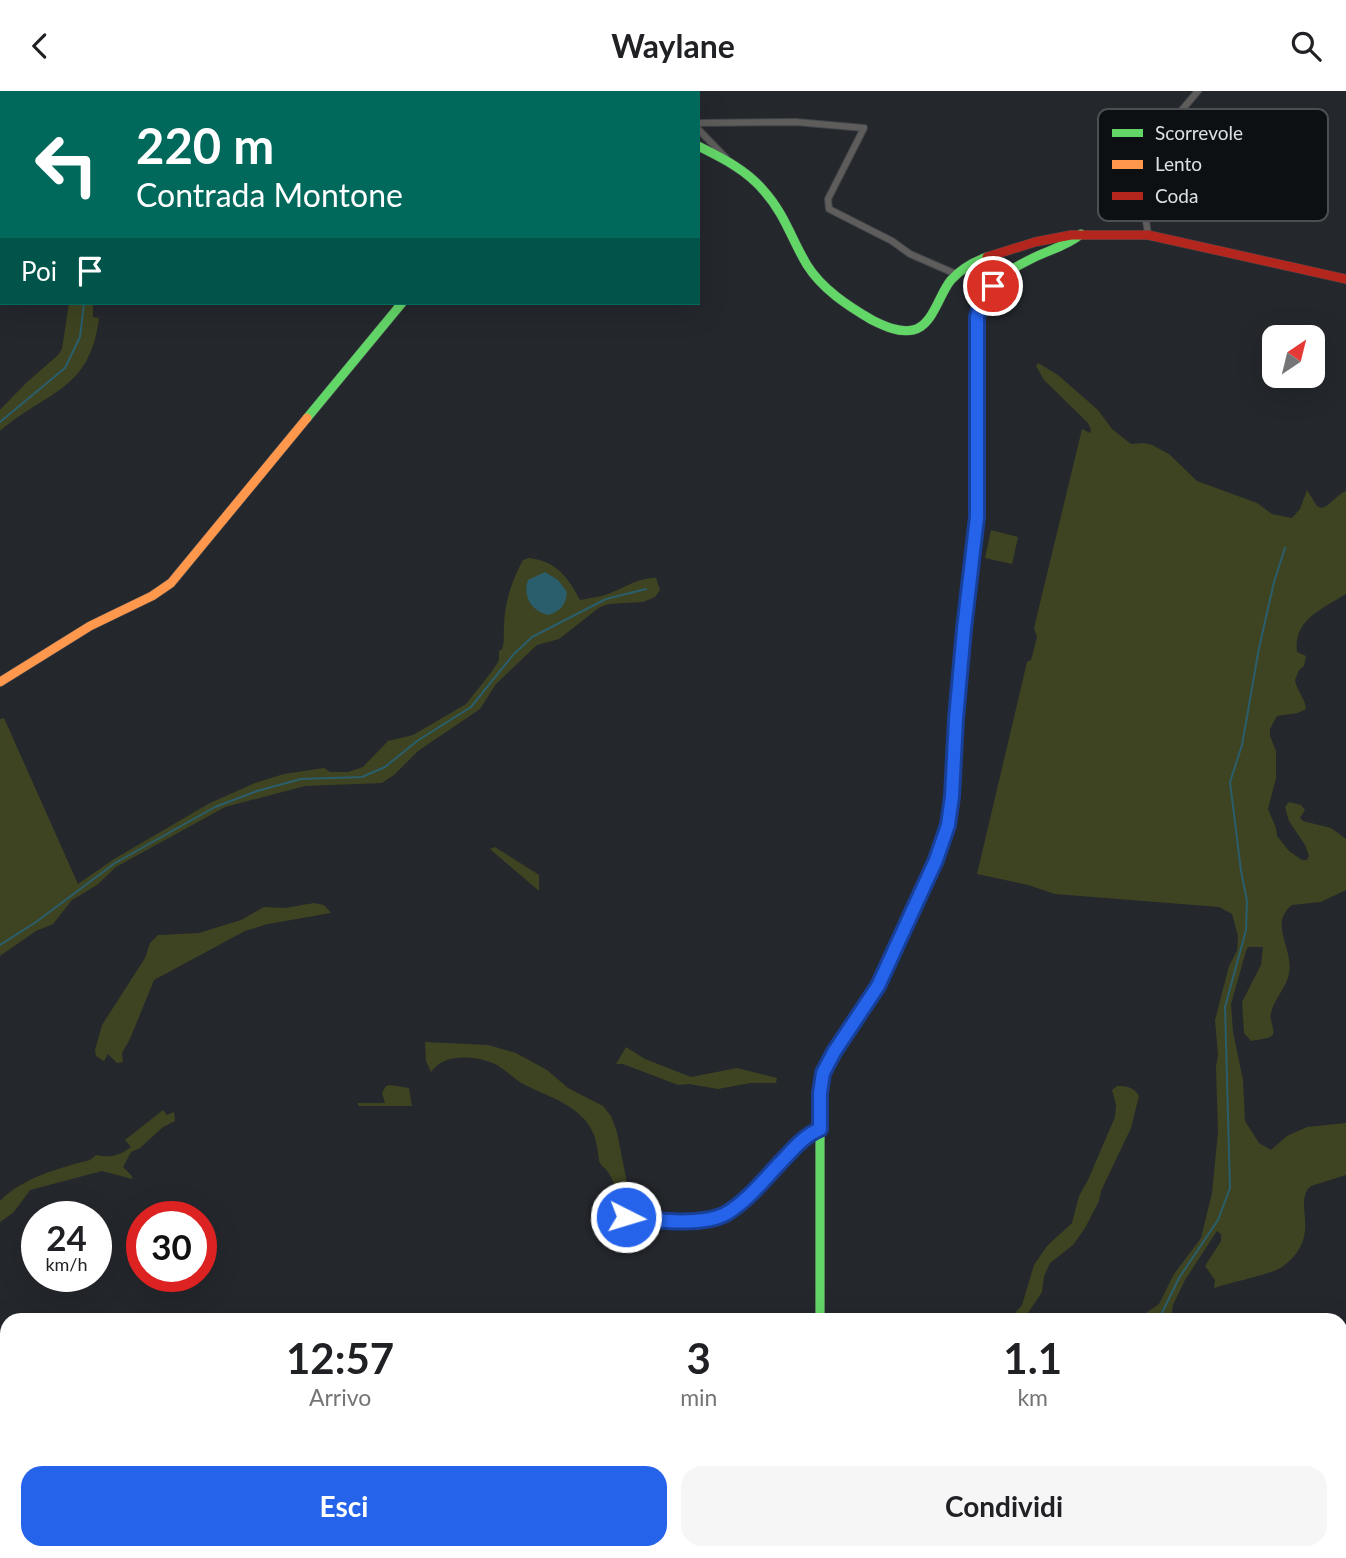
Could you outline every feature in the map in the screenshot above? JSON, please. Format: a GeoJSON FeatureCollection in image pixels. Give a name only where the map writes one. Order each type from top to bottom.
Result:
{"type":"FeatureCollection","features":[{"type":"Feature","properties":{"kind":"street"},"geometry":{"type":"LineString","coordinates":[[1183,109],[1198,91]]}},
{"type":"Feature","properties":{"kind":"street"},"geometry":{"type":"LineString","coordinates":[[700,123],[796,121],[864,128],[828,199],[829,208],[892,241],[910,254],[957,274]]}},
{"type":"Feature","properties":{"kind":"street"},"geometry":{"type":"LineString","coordinates":[[700,131],[730,162]]}},
{"type":"Feature","properties":{"kind":"street"},"geometry":{"type":"LineString","coordinates":[[700,147],[749,174],[765,191],[783,216],[813,274],[828,291],[850,307],[897,330],[913,331],[923,324],[957,274],[982,259],[1033,240],[1059,235],[1148,235],[1346,279]]}},
{"type":"Feature","properties":{"kind":"street"},"geometry":{"type":"LineString","coordinates":[[1146,221],[1148,235]]}},
{"type":"Feature","properties":{"kind":"street"},"geometry":{"type":"LineString","coordinates":[[820,1313],[820,1093],[823,1073],[878,986],[936,860],[948,825],[962,642],[977,517],[979,305],[983,295],[1009,273],[1031,258],[1069,244],[1081,234]]}},
{"type":"Feature","properties":{"kind":"street"},"geometry":{"type":"LineString","coordinates":[[0,683],[81,631],[152,596],[171,583],[400,305]]}},
{"type":"Feature","properties":{"kind":"street"},"geometry":{"type":"LineString","coordinates":[[608,1214],[644,1219],[684,1220],[711,1219],[727,1213],[747,1197],[802,1141],[820,1129]]}},
{"type":"Feature","properties":{"kind":"green space"},"geometry":{"type":"Polygon","coordinates":[[[69,305],[93,305],[93,317],[99,318],[94,342],[76,375],[0,431],[0,410],[62,349],[69,305]]]}},
{"type":"Feature","properties":{"kind":"green space"},"geometry":{"type":"Polygon","coordinates":[[[1038,363],[1058,375],[1098,410],[1112,429],[1131,444],[1152,445],[1169,454],[1197,481],[1257,503],[1272,514],[1292,518],[1300,509],[1307,490],[1317,506],[1322,508],[1346,491],[1346,594],[1311,616],[1300,631],[1297,652],[1306,656],[1304,666],[1295,680],[1306,709],[1277,716],[1270,729],[1276,751],[1276,778],[1268,809],[1277,836],[1289,851],[1302,860],[1307,860],[1309,856],[1289,821],[1285,807],[1289,802],[1301,805],[1305,810],[1300,818],[1303,821],[1331,828],[1346,839],[1346,890],[1321,902],[1292,905],[1285,912],[1282,928],[1290,964],[1286,983],[1271,1013],[1273,1035],[1251,1041],[1244,1033],[1242,1002],[1261,965],[1263,947],[1248,947],[1231,1004],[1233,1032],[1243,1080],[1245,1121],[1259,1143],[1271,1150],[1287,1136],[1307,1127],[1346,1123],[1346,1175],[1311,1186],[1304,1201],[1305,1232],[1302,1244],[1295,1255],[1277,1270],[1214,1288],[1215,1280],[1205,1266],[1221,1241],[1221,1234],[1217,1231],[1185,1280],[1172,1313],[1146,1313],[1159,1304],[1174,1274],[1201,1238],[1212,1193],[1218,1132],[1215,1020],[1229,966],[1237,951],[1238,936],[1232,914],[1219,907],[1055,894],[977,874],[1027,662],[1031,660],[1037,637],[1034,628],[1082,429],[1090,433],[1091,430],[1088,423],[1044,380],[1036,366],[1038,363]]]}},
{"type":"Feature","properties":{"kind":"green space"},"geometry":{"type":"Polygon","coordinates":[[[991,530],[1018,537],[1012,564],[985,558],[991,530]]]}},
{"type":"Feature","properties":{"kind":"green space"},"geometry":{"type":"Polygon","coordinates":[[[529,558],[547,563],[560,571],[580,600],[608,594],[649,578],[656,578],[660,590],[655,597],[643,602],[600,607],[559,639],[537,645],[496,684],[480,709],[418,751],[382,783],[305,786],[225,807],[116,867],[97,885],[72,900],[53,924],[36,931],[0,956],[0,719],[4,718],[78,884],[114,859],[210,803],[255,783],[284,774],[324,768],[330,772],[348,772],[363,767],[388,741],[413,735],[466,704],[499,660],[509,592],[523,560],[529,558]]]}},
{"type":"Feature","properties":{"kind":"green space"},"geometry":{"type":"Polygon","coordinates":[[[495,847],[539,875],[539,891],[490,849],[495,847]]]}},
{"type":"Feature","properties":{"kind":"green space"},"geometry":{"type":"Polygon","coordinates":[[[314,903],[324,905],[331,913],[268,924],[245,931],[154,980],[122,1053],[123,1062],[117,1063],[108,1054],[104,1061],[96,1056],[95,1050],[102,1025],[145,958],[150,943],[158,935],[199,933],[241,920],[264,907],[285,908],[314,903]]]}},
{"type":"Feature","properties":{"kind":"green space"},"geometry":{"type":"Polygon","coordinates":[[[425,1042],[488,1045],[516,1053],[547,1070],[568,1088],[603,1106],[611,1116],[617,1132],[631,1203],[637,1213],[713,1216],[664,1218],[615,1214],[620,1202],[615,1187],[599,1161],[592,1130],[579,1114],[487,1061],[460,1057],[443,1061],[431,1072],[426,1061],[425,1042]]]}},
{"type":"Feature","properties":{"kind":"green space"},"geometry":{"type":"Polygon","coordinates":[[[626,1047],[645,1059],[691,1077],[737,1068],[777,1078],[776,1083],[750,1083],[718,1089],[678,1085],[623,1064],[616,1064],[626,1047]]]}},
{"type":"Feature","properties":{"kind":"green space"},"geometry":{"type":"Polygon","coordinates":[[[386,1086],[409,1088],[412,1106],[358,1106],[358,1103],[385,1103],[382,1093],[386,1086]]]}},
{"type":"Feature","properties":{"kind":"green space"},"geometry":{"type":"Polygon","coordinates":[[[1117,1086],[1124,1086],[1139,1096],[1131,1128],[1085,1228],[1073,1245],[1050,1263],[1044,1276],[1042,1292],[1028,1313],[1015,1313],[1022,1305],[1034,1265],[1047,1246],[1072,1223],[1079,1196],[1115,1117],[1116,1105],[1112,1090],[1117,1086]]]}},
{"type":"Feature","properties":{"kind":"green space"},"geometry":{"type":"Polygon","coordinates":[[[163,1110],[167,1115],[174,1112],[175,1121],[131,1152],[123,1167],[132,1179],[102,1171],[30,1190],[14,1212],[0,1222],[0,1201],[19,1186],[54,1170],[90,1160],[96,1155],[110,1156],[122,1152],[131,1147],[125,1140],[163,1110]]]}},
{"type":"Feature","properties":{"kind":"water"},"geometry":{"type":"Polygon","coordinates":[[[545,572],[558,580],[567,592],[562,607],[549,615],[533,607],[526,592],[528,580],[545,572]]]}},
{"type":"Feature","properties":{"kind":"waterway"},"geometry":{"type":"LineString","coordinates":[[0,422],[65,368],[80,337],[84,305]]}},
{"type":"Feature","properties":{"kind":"waterway"},"geometry":{"type":"LineString","coordinates":[[1162,1313],[1179,1278],[1218,1220],[1230,1188],[1225,1007],[1246,930],[1247,901],[1230,782],[1242,745],[1259,648],[1285,548]]}},
{"type":"Feature","properties":{"kind":"waterway"},"geometry":{"type":"LineString","coordinates":[[0,945],[36,922],[115,863],[215,807],[257,791],[301,779],[362,777],[385,767],[417,741],[471,707],[513,655],[532,637],[606,599],[646,589]]}},
{"type":"Feature","properties":{"kind":"traffic: fast"},"geometry":{"type":"LineString","coordinates":[[700,147],[734,165],[771,199],[807,265],[820,282],[854,309],[887,327],[908,331],[920,327],[931,316],[951,280],[968,266],[987,257]]}},
{"type":"Feature","properties":{"kind":"traffic: fast"},"geometry":{"type":"LineString","coordinates":[[977,394],[977,317],[982,297],[997,279],[1011,270],[1081,234]]}},
{"type":"Feature","properties":{"kind":"traffic: fast"},"geometry":{"type":"LineString","coordinates":[[307,418],[400,305]]}},
{"type":"Feature","properties":{"kind":"traffic: fast"},"geometry":{"type":"LineString","coordinates":[[820,1313],[820,1107],[823,1073],[834,1052],[879,986],[923,889]]}},
{"type":"Feature","properties":{"kind":"traffic: slow"},"geometry":{"type":"LineString","coordinates":[[923,889],[948,825],[964,629],[977,517],[977,394]]}},
{"type":"Feature","properties":{"kind":"traffic: slow"},"geometry":{"type":"LineString","coordinates":[[0,682],[90,626],[152,596],[171,583],[307,418]]}},
{"type":"Feature","properties":{"kind":"traffic: jam"},"geometry":{"type":"LineString","coordinates":[[987,257],[1035,242],[1071,235],[1148,235],[1346,279]]}},
{"type":"Feature","properties":{"kind":"route"},"geometry":{"type":"LineString","coordinates":[[626,1217],[711,1219],[727,1213],[747,1197],[802,1141],[820,1129],[823,1073],[878,986],[936,860],[948,825],[952,796],[957,697],[977,517],[977,317],[983,295],[993,286]]}}]}
